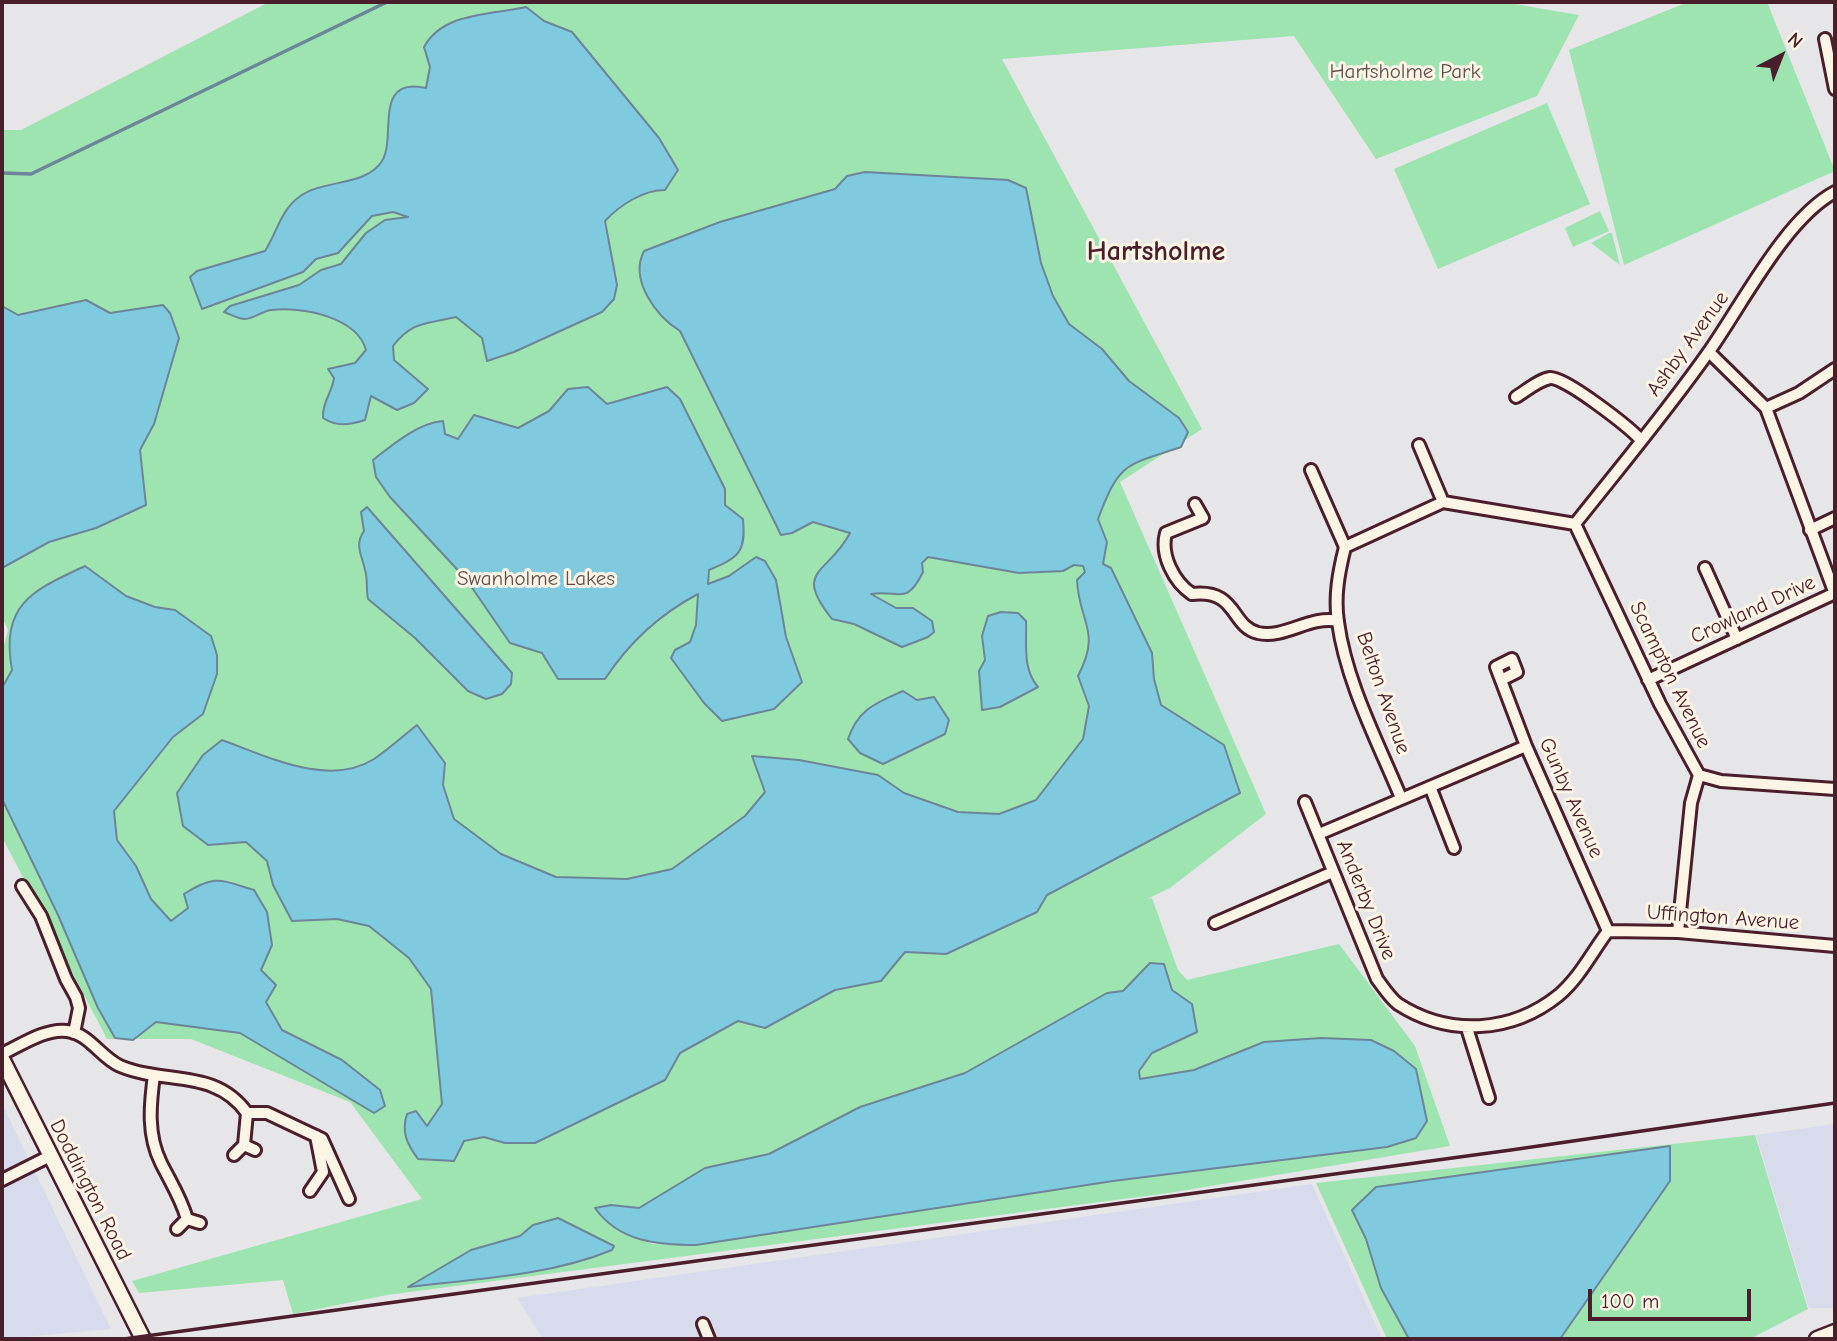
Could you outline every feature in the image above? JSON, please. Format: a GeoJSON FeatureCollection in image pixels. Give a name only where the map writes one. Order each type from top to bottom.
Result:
{"type":"FeatureCollection","features":[{"type":"Feature","properties":{"kind":"main road","name":"Doddington Road"},"geometry":{"type":"LineString","coordinates":[[2,1056],[48,1157],[143,1339]]}},
{"type":"Feature","properties":{"kind":"main road"},"geometry":{"type":"LineString","coordinates":[[1817,1339],[1835,1332]]}},
{"type":"Feature","properties":{"kind":"street"},"geometry":{"type":"LineString","coordinates":[[1825,38],[1835,89]]}},
{"type":"Feature","properties":{"kind":"street","name":"Ashby Avenue"},"geometry":{"type":"LineString","coordinates":[[1575,524],[1709,352],[1788,236],[1815,203],[1835,192]]}},
{"type":"Feature","properties":{"kind":"street"},"geometry":{"type":"LineString","coordinates":[[1709,352],[1766,408],[1835,593]]}},
{"type":"Feature","properties":{"kind":"street"},"geometry":{"type":"LineString","coordinates":[[1766,408],[1799,393],[1835,369]]}},
{"type":"Feature","properties":{"kind":"street"},"geometry":{"type":"LineString","coordinates":[[1516,397],[1548,378],[1558,378],[1595,402],[1642,440]]}},
{"type":"Feature","properties":{"kind":"street"},"geometry":{"type":"LineString","coordinates":[[1419,445],[1444,502]]}},
{"type":"Feature","properties":{"kind":"street"},"geometry":{"type":"LineString","coordinates":[[1311,470],[1345,547],[1444,502],[1575,524]]}},
{"type":"Feature","properties":{"kind":"street"},"geometry":{"type":"LineString","coordinates":[[1195,504],[1203,517],[1167,534],[1163,543],[1179,586],[1192,594],[1205,593],[1223,599],[1238,613],[1242,622],[1258,632],[1282,632],[1325,619],[1338,621]]}},
{"type":"Feature","properties":{"kind":"street"},"geometry":{"type":"LineString","coordinates":[[1810,530],[1835,518]]}},
{"type":"Feature","properties":{"kind":"street","name":"Scampton Avenue"},"geometry":{"type":"LineString","coordinates":[[1575,524],[1648,680],[1699,775],[1690,803],[1678,932]]}},
{"type":"Feature","properties":{"kind":"street","name":"Belton Avenue"},"geometry":{"type":"LineString","coordinates":[[1345,547],[1338,577],[1338,621],[1348,663],[1401,798]]}},
{"type":"Feature","properties":{"kind":"street"},"geometry":{"type":"LineString","coordinates":[[1705,568],[1737,639]]}},
{"type":"Feature","properties":{"kind":"street","name":"Crowland Drive"},"geometry":{"type":"LineString","coordinates":[[1648,680],[1835,593]]}},
{"type":"Feature","properties":{"kind":"street","name":"Gunby Avenue"},"geometry":{"type":"LineString","coordinates":[[1501,680],[1526,746],[1608,931]]}},
{"type":"Feature","properties":{"kind":"street"},"geometry":{"type":"LineString","coordinates":[[1319,834],[1401,798],[1431,789],[1526,746]]}},
{"type":"Feature","properties":{"kind":"street"},"geometry":{"type":"LineString","coordinates":[[1699,775],[1721,781],[1835,789]]}},
{"type":"Feature","properties":{"kind":"street"},"geometry":{"type":"LineString","coordinates":[[1431,789],[1454,848]]}},
{"type":"Feature","properties":{"kind":"street","name":"Anderby Drive"},"geometry":{"type":"LineString","coordinates":[[1305,802],[1377,979],[1397,1003],[1436,1021],[1467,1028],[1494,1027],[1527,1014],[1558,996],[1577,977],[1608,931]]}},
{"type":"Feature","properties":{"kind":"street"},"geometry":{"type":"LineString","coordinates":[[1215,923],[1333,872]]}},
{"type":"Feature","properties":{"kind":"street"},"geometry":{"type":"LineString","coordinates":[[22,886],[41,916],[65,979],[76,996],[79,1008],[74,1032]]}},
{"type":"Feature","properties":{"kind":"street","name":"Uffington Avenue"},"geometry":{"type":"LineString","coordinates":[[1608,931],[1678,932],[1835,946]]}},
{"type":"Feature","properties":{"kind":"street"},"geometry":{"type":"LineString","coordinates":[[1467,1028],[1489,1098]]}},
{"type":"Feature","properties":{"kind":"street"},"geometry":{"type":"LineString","coordinates":[[2,1056],[57,1031],[74,1032],[113,1062],[155,1075],[215,1085],[231,1094],[247,1113],[250,1148],[234,1155]]}},
{"type":"Feature","properties":{"kind":"street"},"geometry":{"type":"LineString","coordinates":[[155,1075],[150,1113],[152,1133],[160,1161],[177,1190],[187,1219]]}},
{"type":"Feature","properties":{"kind":"street"},"geometry":{"type":"LineString","coordinates":[[247,1113],[267,1113],[316,1136],[328,1149],[349,1199]]}},
{"type":"Feature","properties":{"kind":"street"},"geometry":{"type":"LineString","coordinates":[[310,1191],[323,1172],[316,1136]]}},
{"type":"Feature","properties":{"kind":"street"},"geometry":{"type":"LineString","coordinates":[[2,1180],[48,1157]]}},
{"type":"Feature","properties":{"kind":"street"},"geometry":{"type":"LineString","coordinates":[[187,1219],[200,1223]]}},
{"type":"Feature","properties":{"kind":"street"},"geometry":{"type":"LineString","coordinates":[[177,1229],[187,1219]]}},
{"type":"Feature","properties":{"kind":"street"},"geometry":{"type":"LineString","coordinates":[[703,1324],[709,1339]]}},
{"type":"Feature","properties":{"kind":"shaded area"},"geometry":{"type":"Polygon","coordinates":[[[2,1104],[111,1329],[2,1339],[2,1104]]]}},
{"type":"Feature","properties":{"kind":"shaded area"},"geometry":{"type":"Polygon","coordinates":[[[1835,1124],[1835,1308],[1809,1308],[1756,1135],[1835,1124]]]}},
{"type":"Feature","properties":{"kind":"shaded area"},"geometry":{"type":"Polygon","coordinates":[[[1312,1184],[1382,1339],[543,1339],[517,1298],[1312,1184]]]}},
{"type":"Feature","properties":{"kind":"green space","name":"Swanholme Lakes"},"geometry":{"type":"Polygon","coordinates":[[[269,2],[1503,2],[1579,15],[1537,96],[1376,159],[1294,36],[1002,59],[1202,429],[1120,482],[1266,814],[1170,888],[1147,899],[1152,898],[1178,970],[1187,980],[1339,944],[1415,1046],[1450,1146],[1169,1193],[387,1295],[293,1314],[283,1280],[139,1293],[132,1281],[422,1199],[350,1102],[191,1039],[107,1039],[2,837],[2,652],[8,630],[2,617],[2,130],[21,130],[269,2]],[[1164,964],[1123,991],[1107,993],[965,1073],[860,1107],[769,1154],[705,1168],[639,1208],[611,1205],[596,1209],[601,1217],[652,1244],[696,1245],[1113,1181],[1387,1147],[1370,1040],[1321,1038],[1264,1042],[1194,1070],[1140,1079],[1139,1071],[1192,1004],[1172,990],[1164,964]]]}},
{"type":"Feature","properties":{"kind":"green space"},"geometry":{"type":"Polygon","coordinates":[[[1688,2],[1767,2],[1835,171],[1624,265],[1569,50],[1688,2]]]}},
{"type":"Feature","properties":{"kind":"green space"},"geometry":{"type":"Polygon","coordinates":[[[1547,103],[1590,204],[1438,269],[1394,169],[1547,103]]]}},
{"type":"Feature","properties":{"kind":"green space"},"geometry":{"type":"Polygon","coordinates":[[[1600,211],[1609,231],[1573,247],[1565,228],[1600,211]]]}},
{"type":"Feature","properties":{"kind":"green space"},"geometry":{"type":"Polygon","coordinates":[[[1612,233],[1620,265],[1591,243],[1612,233]]]}},
{"type":"Feature","properties":{"kind":"green space"},"geometry":{"type":"Polygon","coordinates":[[[1755,1135],[1808,1309],[1750,1339],[1560,1339],[1670,1181],[1669,1146],[1376,1187],[1352,1210],[1366,1239],[1381,1288],[1409,1339],[1387,1339],[1316,1183],[1755,1135]]]}},
{"type":"Feature","properties":{"kind":"water"},"geometry":{"type":"Polygon","coordinates":[[[526,7],[544,21],[572,32],[659,138],[678,170],[665,190],[632,200],[605,221],[617,285],[614,299],[602,312],[514,352],[487,361],[482,338],[456,317],[421,325],[407,332],[393,346],[394,360],[428,389],[414,403],[397,410],[371,396],[365,420],[343,424],[328,421],[323,418],[323,412],[334,378],[328,369],[355,363],[366,350],[352,329],[326,316],[297,310],[271,310],[245,319],[224,312],[230,306],[299,285],[321,270],[341,264],[366,233],[385,220],[408,217],[393,212],[372,216],[338,253],[316,259],[303,272],[202,309],[190,277],[197,271],[265,251],[283,215],[299,197],[319,187],[366,175],[375,169],[386,150],[392,99],[398,91],[409,87],[426,88],[430,67],[424,47],[443,27],[469,17],[526,7]]]}},
{"type":"Feature","properties":{"kind":"water"},"geometry":{"type":"Polygon","coordinates":[[[865,172],[1008,180],[1026,188],[1041,263],[1053,296],[1069,324],[1102,349],[1129,381],[1179,418],[1188,432],[1181,447],[1127,468],[1112,486],[1098,519],[1107,542],[1103,564],[1111,568],[1152,653],[1154,679],[1161,705],[1224,745],[1240,793],[1047,895],[1037,912],[946,954],[905,952],[881,981],[835,990],[765,1028],[738,1021],[680,1053],[665,1080],[535,1143],[505,1143],[484,1137],[464,1141],[454,1161],[418,1159],[406,1138],[407,1114],[416,1111],[427,1126],[442,1104],[431,989],[409,958],[369,926],[337,919],[292,921],[273,885],[267,861],[246,842],[208,845],[183,826],[177,793],[203,755],[222,740],[278,761],[318,770],[337,771],[374,759],[417,725],[445,763],[443,785],[454,819],[501,854],[556,877],[627,879],[672,869],[745,816],[765,792],[752,756],[799,760],[878,775],[904,793],[958,812],[999,814],[1036,800],[1083,739],[1089,706],[1078,676],[1085,660],[1089,637],[1077,580],[1085,572],[1083,566],[1074,565],[1063,571],[1019,573],[928,557],[922,563],[923,572],[912,590],[901,594],[871,594],[896,608],[913,608],[932,621],[934,632],[902,647],[854,624],[832,619],[820,603],[814,581],[850,533],[813,522],[792,533],[781,535],[680,331],[654,307],[642,285],[640,262],[644,251],[720,222],[835,189],[847,176],[865,172]]]}},
{"type":"Feature","properties":{"kind":"water"},"geometry":{"type":"Polygon","coordinates":[[[86,300],[110,313],[163,305],[170,313],[179,338],[154,424],[140,450],[146,505],[96,528],[49,542],[2,568],[2,306],[18,315],[86,300]]]}},
{"type":"Feature","properties":{"kind":"water"},"geometry":{"type":"Polygon","coordinates":[[[588,387],[607,404],[667,387],[680,399],[725,489],[725,505],[743,519],[741,547],[734,557],[709,570],[708,584],[729,576],[756,557],[765,561],[776,580],[786,637],[802,682],[774,709],[722,721],[704,703],[671,658],[675,650],[690,642],[696,625],[698,594],[646,631],[605,679],[558,679],[542,653],[510,643],[466,579],[390,497],[376,477],[373,460],[424,426],[443,421],[445,434],[458,439],[474,415],[518,428],[549,411],[568,389],[588,387]]]}},
{"type":"Feature","properties":{"kind":"water"},"geometry":{"type":"Polygon","coordinates":[[[367,507],[512,673],[511,684],[502,694],[486,699],[468,691],[415,638],[368,599],[366,573],[359,546],[364,531],[361,512],[367,507]]]}},
{"type":"Feature","properties":{"kind":"water"},"geometry":{"type":"Polygon","coordinates":[[[85,566],[126,596],[155,607],[175,610],[211,636],[217,655],[217,674],[203,714],[173,737],[114,811],[117,840],[136,866],[151,899],[171,921],[188,908],[184,894],[211,881],[254,890],[267,912],[272,945],[261,970],[276,985],[266,1002],[282,1030],[342,1060],[380,1090],[385,1106],[374,1113],[240,1033],[156,1022],[133,1040],[115,1038],[98,1008],[58,915],[2,799],[2,688],[12,670],[11,629],[16,614],[36,592],[85,566]]]}},
{"type":"Feature","properties":{"kind":"water"},"geometry":{"type":"Polygon","coordinates":[[[1001,612],[1018,613],[1026,621],[1027,664],[1038,687],[1000,707],[982,710],[979,671],[985,660],[982,636],[988,616],[1001,612]]]}},
{"type":"Feature","properties":{"kind":"water"},"geometry":{"type":"Polygon","coordinates":[[[903,691],[917,700],[934,697],[949,720],[945,734],[883,764],[860,753],[848,739],[857,721],[869,708],[903,691]]]}},
{"type":"Feature","properties":{"kind":"water"},"geometry":{"type":"Polygon","coordinates":[[[1150,963],[1164,964],[1172,990],[1192,1004],[1197,1032],[1152,1053],[1139,1071],[1140,1079],[1194,1070],[1264,1042],[1321,1038],[1371,1040],[1394,1051],[1416,1069],[1427,1121],[1416,1138],[1387,1147],[1113,1181],[696,1245],[654,1242],[627,1235],[595,1208],[611,1205],[639,1208],[705,1168],[769,1154],[860,1107],[965,1073],[1107,993],[1123,991],[1150,963]]]}},
{"type":"Feature","properties":{"kind":"water"},"geometry":{"type":"Polygon","coordinates":[[[1670,1146],[1670,1181],[1560,1339],[1409,1339],[1381,1288],[1366,1239],[1352,1210],[1376,1187],[1670,1146]]]}},
{"type":"Feature","properties":{"kind":"water"},"geometry":{"type":"Polygon","coordinates":[[[558,1218],[614,1246],[612,1250],[563,1266],[537,1271],[408,1287],[471,1250],[520,1236],[533,1225],[558,1218]]]}},
{"type":"Feature","properties":{"kind":"waterway"},"geometry":{"type":"LineString","coordinates":[[2,173],[31,174],[387,2]]}},
{"type":"Feature","properties":{"kind":"railway"},"geometry":{"type":"LineString","coordinates":[[124,1339],[1511,1150],[1835,1103]]}},
{"type":"Feature","properties":{"kind":"district","name":"Hartsholme"},"geometry":{"type":"Point","coordinates":[1156,252]}},
{"type":"Feature","properties":{"kind":"park label","name":"Hartsholme Park"},"geometry":{"type":"Point","coordinates":[1405,72]}}]}
